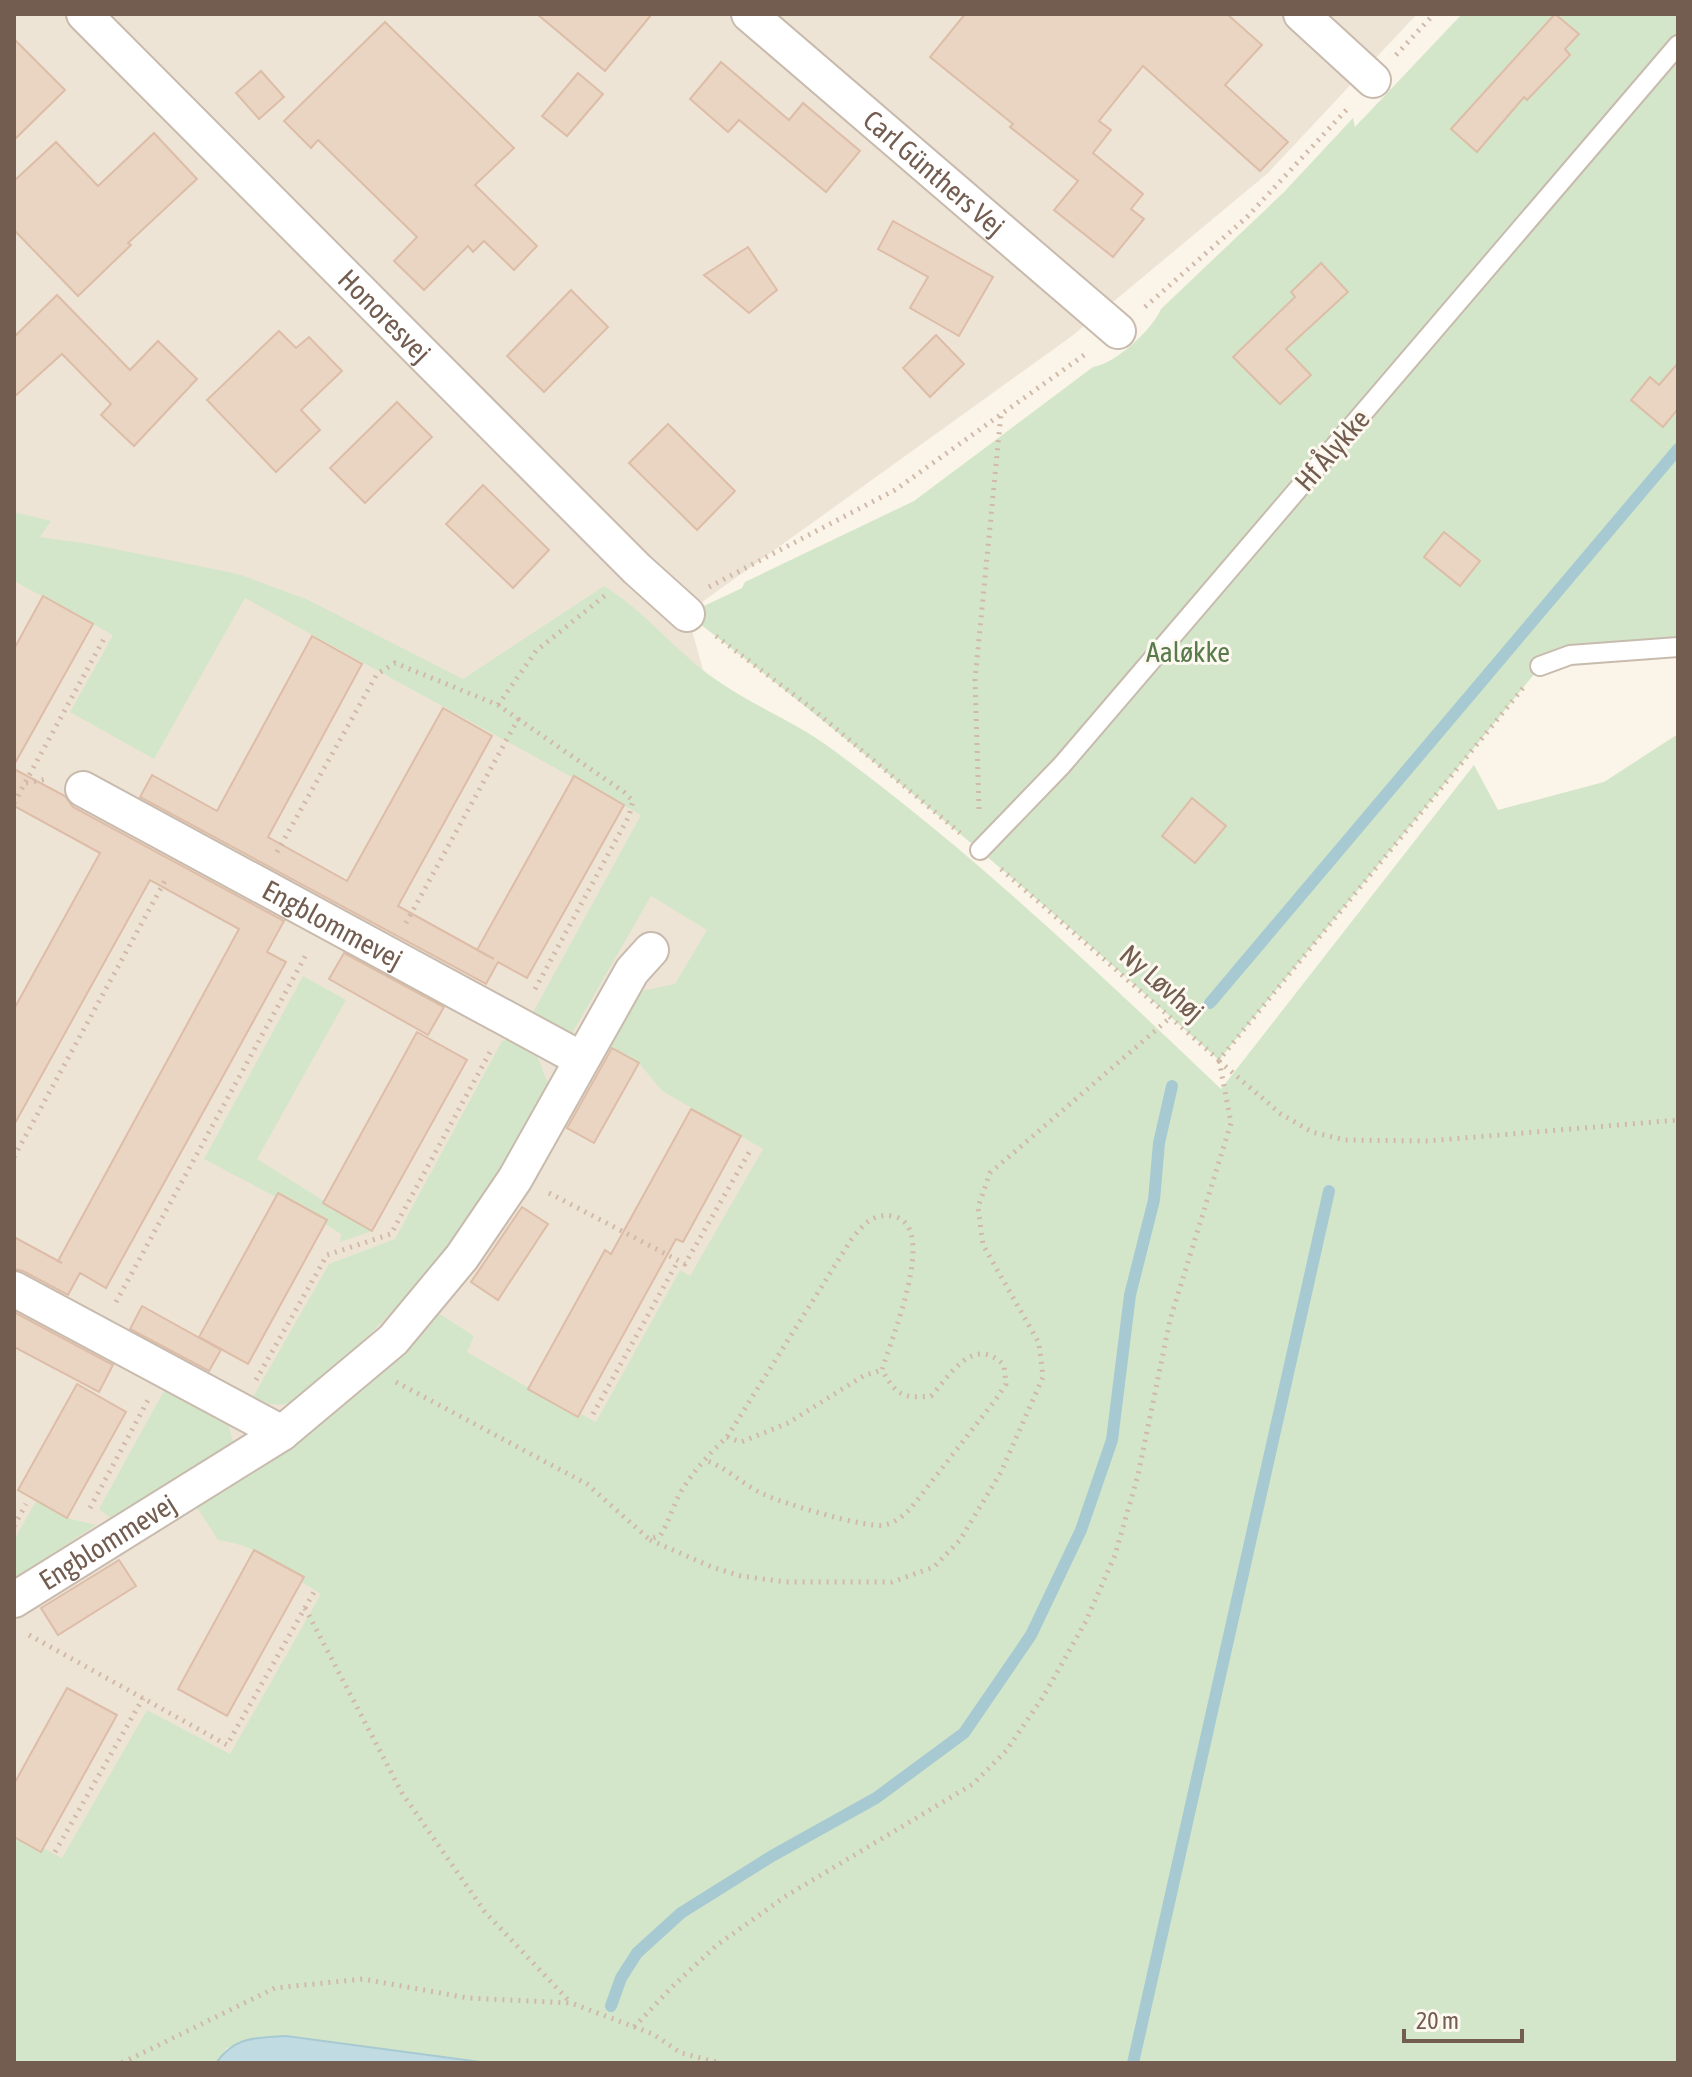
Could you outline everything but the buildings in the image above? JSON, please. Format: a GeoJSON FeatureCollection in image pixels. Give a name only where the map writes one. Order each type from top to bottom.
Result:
{"type":"FeatureCollection","features":[{"type":"Feature","properties":{"kind":"street","name":"Honoresvej"},"geometry":{"type":"LineString","coordinates":[[84,14],[637,569],[687,614]]}},
{"type":"Feature","properties":{"kind":"street","name":"Carl Günthers Vej"},"geometry":{"type":"LineString","coordinates":[[749,14],[1118,331]]}},
{"type":"Feature","properties":{"kind":"street"},"geometry":{"type":"LineString","coordinates":[[1301,14],[1373,80]]}},
{"type":"Feature","properties":{"kind":"street","name":"Engblommevej"},"geometry":{"type":"LineString","coordinates":[[83,789],[581,1059]]}},
{"type":"Feature","properties":{"kind":"street","name":"Engblommevej"},"geometry":{"type":"LineString","coordinates":[[14,1600],[282,1433],[393,1340],[462,1257],[515,1179],[632,971],[651,950]]}},
{"type":"Feature","properties":{"kind":"street"},"geometry":{"type":"LineString","coordinates":[[14,1289],[282,1433]]}},
{"type":"Feature","properties":{"kind":"lane","name":"Hf Ålykke"},"geometry":{"type":"LineString","coordinates":[[980,850],[1062,765],[1678,45]]}},
{"type":"Feature","properties":{"kind":"lane"},"geometry":{"type":"LineString","coordinates":[[1540,666],[1570,655],[1678,647]]}},
{"type":"Feature","properties":{"kind":"path"},"geometry":{"type":"LineString","coordinates":[[980,850],[975,680],[1001,414]]}},
{"type":"Feature","properties":{"kind":"path"},"geometry":{"type":"LineString","coordinates":[[498,705],[536,651],[637,569]]}},
{"type":"Feature","properties":{"kind":"path","name":"Ny Løvhøj"},"geometry":{"type":"LineString","coordinates":[[687,614],[810,707],[980,850],[1219,1060],[1540,666]]}},
{"type":"Feature","properties":{"kind":"path"},"geometry":{"type":"LineString","coordinates":[[14,803],[106,635]]}},
{"type":"Feature","properties":{"kind":"path"},"geometry":{"type":"LineString","coordinates":[[239,1410],[327,1255],[391,1234],[629,816],[633,801],[498,705],[395,663],[377,674],[258,884]]}},
{"type":"Feature","properties":{"kind":"path"},"geometry":{"type":"LineString","coordinates":[[388,955],[518,719]]}},
{"type":"Feature","properties":{"kind":"path"},"geometry":{"type":"LineString","coordinates":[[14,1157],[185,845]]}},
{"type":"Feature","properties":{"kind":"path"},"geometry":{"type":"LineString","coordinates":[[98,1334],[325,920]]}},
{"type":"Feature","properties":{"kind":"path"},"geometry":{"type":"LineString","coordinates":[[363,1365],[587,1484],[649,1539],[712,1567],[741,1576],[786,1582],[892,1582],[934,1567],[960,1540],[1001,1472],[1043,1377],[1039,1343],[983,1245],[978,1207],[990,1173],[1171,1017]]}},
{"type":"Feature","properties":{"kind":"path"},"geometry":{"type":"LineString","coordinates":[[1219,1060],[1281,1114],[1312,1132],[1345,1140],[1428,1141],[1678,1120]]}},
{"type":"Feature","properties":{"kind":"path"},"geometry":{"type":"LineString","coordinates":[[634,2027],[717,1945],[786,1896],[973,1784],[1006,1751],[1043,1697],[1086,1621],[1115,1555],[1138,1475],[1170,1320],[1231,1123],[1219,1060]]}},
{"type":"Feature","properties":{"kind":"path"},"geometry":{"type":"LineString","coordinates":[[515,1179],[535,1186],[685,1264],[751,1149]]}},
{"type":"Feature","properties":{"kind":"path"},"geometry":{"type":"LineString","coordinates":[[649,1539],[660,1536],[670,1521],[680,1492],[704,1460],[727,1437],[851,1240],[866,1222],[882,1215],[899,1217],[911,1229],[915,1251],[897,1329],[882,1370],[894,1391],[913,1398],[931,1396],[963,1360],[980,1353],[993,1354],[1004,1365],[1006,1384],[996,1399],[911,1508],[899,1519],[883,1526],[805,1508],[766,1495],[733,1478],[718,1464],[704,1460]]}},
{"type":"Feature","properties":{"kind":"path"},"geometry":{"type":"LineString","coordinates":[[593,1414],[678,1261]]}},
{"type":"Feature","properties":{"kind":"path"},"geometry":{"type":"LineString","coordinates":[[122,1535],[89,1511],[165,1370]]}},
{"type":"Feature","properties":{"kind":"path"},"geometry":{"type":"LineString","coordinates":[[727,1437],[741,1442],[788,1423],[863,1376],[882,1370]]}},
{"type":"Feature","properties":{"kind":"path"},"geometry":{"type":"LineString","coordinates":[[14,1526],[26,1504]]}},
{"type":"Feature","properties":{"kind":"path"},"geometry":{"type":"LineString","coordinates":[[27,1633],[227,1745],[314,1592]]}},
{"type":"Feature","properties":{"kind":"path"},"geometry":{"type":"LineString","coordinates":[[305,1608],[402,1793],[485,1912],[571,2003]]}},
{"type":"Feature","properties":{"kind":"path"},"geometry":{"type":"LineString","coordinates":[[55,1852],[143,1698]]}},
{"type":"Feature","properties":{"kind":"path"},"geometry":{"type":"LineString","coordinates":[[122,2063],[275,1988],[363,1979],[468,1998],[571,2003],[653,2034],[681,2053],[720,2063]]}},
{"type":"Feature","properties":{"kind":"shaded area"},"geometry":{"type":"Polygon","coordinates":[[[14,14],[1417,14],[1268,173],[1072,336],[687,613],[824,1097],[595,1472],[14,1950],[14,14]]]}},
{"type":"Feature","properties":{"kind":"green space","name":"Aaløkke"},"geometry":{"type":"Polygon","coordinates":[[[1462,14],[1678,14],[1678,647],[1540,667],[1219,1060],[957,831],[687,614],[742,588],[745,582],[914,501],[1093,367],[1122,353],[1150,326],[1161,309],[1284,192],[1353,118],[1355,127],[1462,14]]]}},
{"type":"Feature","properties":{"kind":"green space"},"geometry":{"type":"Polygon","coordinates":[[[14,512],[51,521],[40,537],[238,574],[306,599],[463,679],[604,586],[715,679],[816,738],[932,827],[1079,955],[1221,1089],[1474,765],[1498,810],[1604,782],[1678,734],[1678,2063],[488,2063],[286,2036],[227,2048],[216,2063],[14,2063],[14,1837],[62,1858],[147,1710],[230,1754],[321,1594],[301,1582],[304,1577],[273,1559],[241,1545],[218,1540],[196,1506],[311,1431],[375,1378],[437,1312],[474,1336],[467,1352],[577,1416],[579,1413],[596,1422],[680,1270],[690,1276],[763,1149],[662,1091],[639,1063],[609,1047],[641,991],[675,984],[707,930],[651,896],[570,1037],[531,1016],[641,815],[245,598],[154,759],[70,712],[113,635],[14,581],[14,512]]]}},
{"type":"Feature","properties":{"kind":"green space"},"geometry":{"type":"Polygon","coordinates":[[[303,976],[346,1000],[257,1159],[372,1231],[340,1242],[341,1234],[325,1224],[327,1220],[279,1193],[276,1197],[204,1159],[303,976]]]}},
{"type":"Feature","properties":{"kind":"green space"},"geometry":{"type":"Polygon","coordinates":[[[511,1039],[536,1053],[549,1086],[480,1200],[399,1304],[305,1396],[278,1405],[253,1397],[329,1264],[395,1239],[502,1041],[511,1039]]]}},
{"type":"Feature","properties":{"kind":"green space"},"geometry":{"type":"Polygon","coordinates":[[[166,1387],[227,1420],[233,1442],[111,1518],[99,1509],[166,1387]]]}},
{"type":"Feature","properties":{"kind":"green space"},"geometry":{"type":"Polygon","coordinates":[[[36,1501],[67,1518],[96,1525],[14,1579],[14,1540],[36,1501]]]}},
{"type":"Feature","properties":{"kind":"water"},"geometry":{"type":"Polygon","coordinates":[[[286,2036],[488,2063],[216,2063],[238,2043],[255,2038],[286,2036]]]}},
{"type":"Feature","properties":{"kind":"waterway"},"geometry":{"type":"LineString","coordinates":[[1210,1003],[1678,449]]}},
{"type":"Feature","properties":{"kind":"waterway"},"geometry":{"type":"LineString","coordinates":[[611,2006],[621,1978],[637,1953],[681,1913],[772,1856],[876,1798],[964,1733],[1031,1635],[1081,1530],[1112,1440],[1130,1295],[1154,1200],[1159,1143],[1172,1086]]}},
{"type":"Feature","properties":{"kind":"waterway"},"geometry":{"type":"LineString","coordinates":[[1133,2063],[1329,1191]]}}]}
